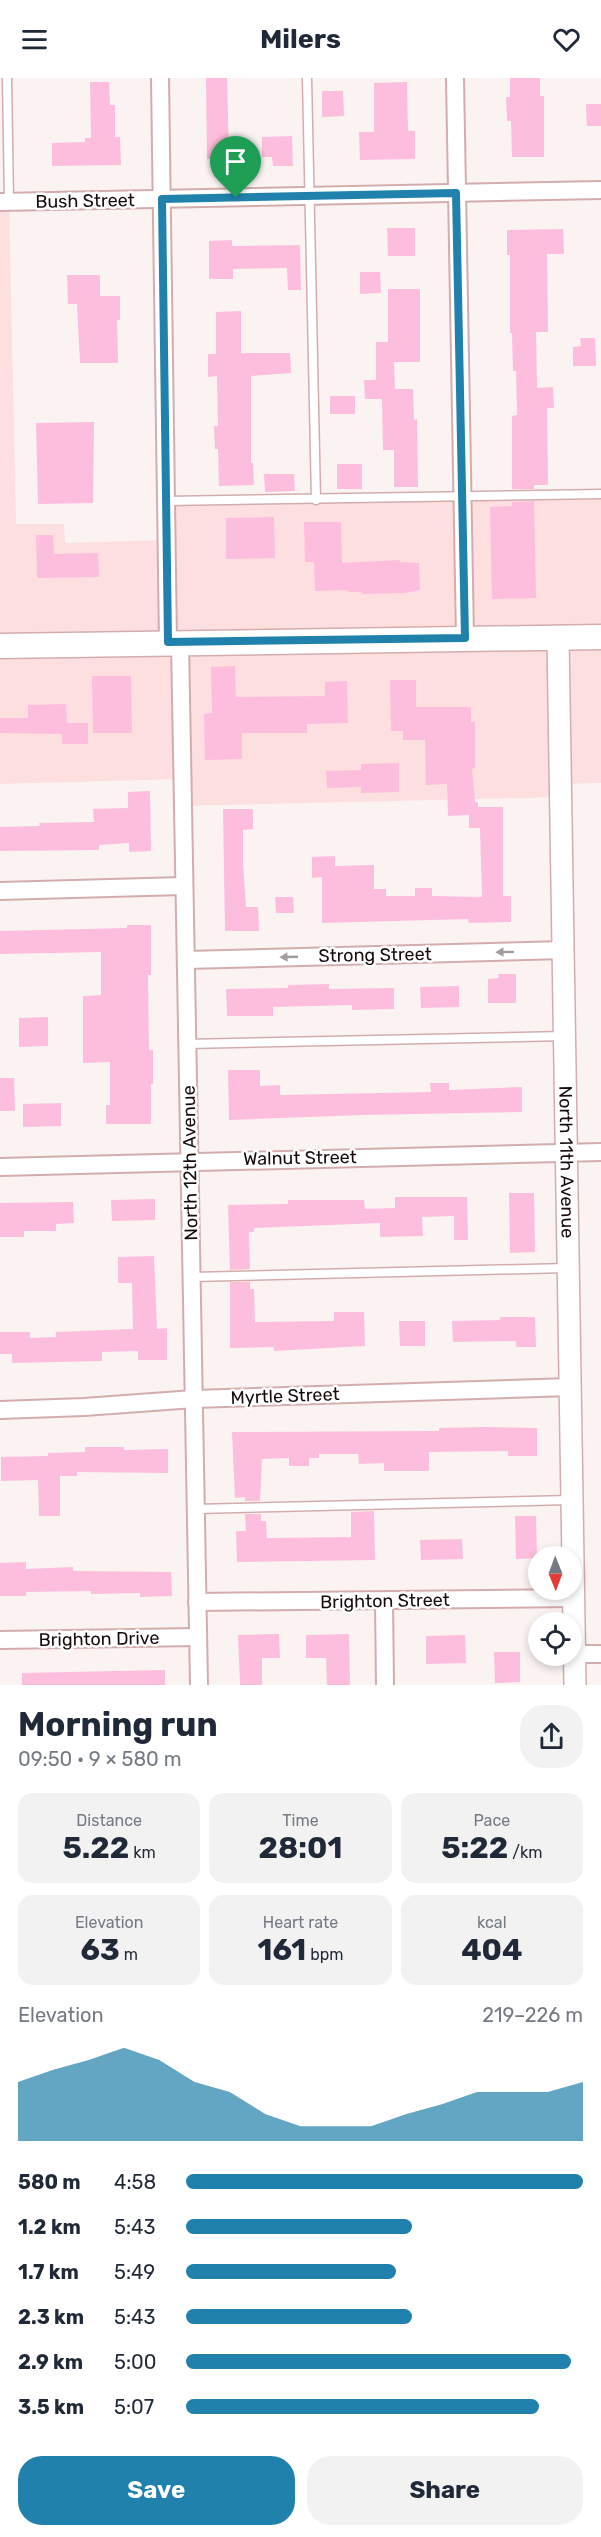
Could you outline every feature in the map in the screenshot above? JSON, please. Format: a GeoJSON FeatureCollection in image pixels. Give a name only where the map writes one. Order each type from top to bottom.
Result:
{"type":"FeatureCollection","features":[{"type":"Feature","properties":{"kind":"main road"},"geometry":{"type":"LineString","coordinates":[[0,646],[601,636]]}},
{"type":"Feature","properties":{"kind":"street","name":"North 12th Avenue"},"geometry":{"type":"LineString","coordinates":[[160,78],[166,501],[174,642],[191,1161],[199,1685]]}},
{"type":"Feature","properties":{"kind":"street"},"geometry":{"type":"LineString","coordinates":[[455,78],[465,638]]}},
{"type":"Feature","properties":{"kind":"street","name":"Bush Street"},"geometry":{"type":"LineString","coordinates":[[4,202],[601,190]]}},
{"type":"Feature","properties":{"kind":"street","name":"North 11th Avenue"},"geometry":{"type":"LineString","coordinates":[[558,638],[572,1546]]}},
{"type":"Feature","properties":{"kind":"street"},"geometry":{"type":"LineString","coordinates":[[0,891],[183,886]]}},
{"type":"Feature","properties":{"kind":"street","name":"Strong Street"},"geometry":{"type":"LineString","coordinates":[[186,960],[564,950]]}},
{"type":"Feature","properties":{"kind":"street","name":"Walnut Street"},"geometry":{"type":"LineString","coordinates":[[0,1167],[601,1152]]}},
{"type":"Feature","properties":{"kind":"street","name":"Myrtle Street"},"geometry":{"type":"LineString","coordinates":[[0,1410],[194,1399],[570,1387]]}},
{"type":"Feature","properties":{"kind":"street","name":"Brighton Street"},"geometry":{"type":"LineString","coordinates":[[197,1602],[528,1599]]}},
{"type":"Feature","properties":{"kind":"street"},"geometry":{"type":"LineString","coordinates":[[384,1601],[385,1685]]}},
{"type":"Feature","properties":{"kind":"street","name":"Brighton Drive"},"geometry":{"type":"LineString","coordinates":[[0,1640],[198,1637]]}},
{"type":"Feature","properties":{"kind":"street"},"geometry":{"type":"LineString","coordinates":[[582,1654],[601,1654]]}},
{"type":"Feature","properties":{"kind":"street","name":"North 11th Avenue"},"geometry":{"type":"LineString","coordinates":[[574,1666],[575,1685]]}},
{"type":"Feature","properties":{"kind":"lane"},"geometry":{"type":"LineString","coordinates":[[4,202],[7,78]]}},
{"type":"Feature","properties":{"kind":"lane"},"geometry":{"type":"LineString","coordinates":[[308,78],[316,500]]}},
{"type":"Feature","properties":{"kind":"lane"},"geometry":{"type":"LineString","coordinates":[[166,501],[601,494]]}},
{"type":"Feature","properties":{"kind":"lane"},"geometry":{"type":"LineString","coordinates":[[187,1044],[565,1036]]}},
{"type":"Feature","properties":{"kind":"lane"},"geometry":{"type":"LineString","coordinates":[[192,1277],[568,1268]]}},
{"type":"Feature","properties":{"kind":"lane"},"geometry":{"type":"LineString","coordinates":[[196,1509],[572,1500]]}},
{"type":"Feature","properties":{"kind":"shaded area"},"geometry":{"type":"Polygon","coordinates":[[[0,202],[9,202],[16,524],[64,524],[65,543],[166,540],[166,501],[601,494],[601,783],[561,784],[561,797],[182,806],[182,779],[0,784],[0,202]]]}},
{"type":"Feature","properties":{"kind":"building"},"geometry":{"type":"Polygon","coordinates":[[[206,78],[227,78],[229,159],[207,159],[206,78]]]}},
{"type":"Feature","properties":{"kind":"building"},"geometry":{"type":"Polygon","coordinates":[[[510,78],[540,78],[540,96],[544,96],[544,157],[512,157],[511,121],[507,121],[506,97],[510,97],[510,78]]]}},
{"type":"Feature","properties":{"kind":"building"},"geometry":{"type":"Polygon","coordinates":[[[90,82],[109,82],[110,105],[115,105],[115,137],[120,137],[121,165],[52,166],[52,143],[85,142],[85,138],[91,138],[90,82]]]}},
{"type":"Feature","properties":{"kind":"building"},"geometry":{"type":"Polygon","coordinates":[[[407,82],[408,131],[415,131],[415,159],[360,160],[359,132],[374,132],[374,83],[407,82]]]}},
{"type":"Feature","properties":{"kind":"building"},"geometry":{"type":"Polygon","coordinates":[[[322,91],[343,91],[344,116],[322,117],[322,91]]]}},
{"type":"Feature","properties":{"kind":"building"},"geometry":{"type":"Polygon","coordinates":[[[586,104],[601,104],[601,126],[587,126],[586,104]]]}},
{"type":"Feature","properties":{"kind":"building"},"geometry":{"type":"Polygon","coordinates":[[[292,136],[293,166],[273,166],[272,157],[262,157],[262,137],[292,136]]]}},
{"type":"Feature","properties":{"kind":"building"},"geometry":{"type":"Polygon","coordinates":[[[387,228],[415,228],[415,256],[388,256],[387,228]]]}},
{"type":"Feature","properties":{"kind":"building"},"geometry":{"type":"Polygon","coordinates":[[[563,229],[564,254],[547,254],[548,332],[536,332],[537,388],[553,387],[554,408],[547,408],[548,485],[534,485],[534,489],[512,489],[512,416],[517,415],[516,371],[513,371],[512,333],[510,333],[510,255],[507,255],[507,230],[563,229]]]}},
{"type":"Feature","properties":{"kind":"building"},"geometry":{"type":"Polygon","coordinates":[[[232,240],[232,246],[300,245],[301,290],[288,290],[287,268],[233,269],[233,279],[209,279],[209,241],[232,240]]]}},
{"type":"Feature","properties":{"kind":"building"},"geometry":{"type":"Polygon","coordinates":[[[360,272],[380,272],[381,293],[360,294],[360,272]]]}},
{"type":"Feature","properties":{"kind":"building"},"geometry":{"type":"Polygon","coordinates":[[[67,275],[100,275],[100,296],[120,296],[120,320],[117,320],[118,363],[80,363],[77,304],[68,304],[67,275]]]}},
{"type":"Feature","properties":{"kind":"building"},"geometry":{"type":"Polygon","coordinates":[[[388,289],[420,289],[420,362],[394,362],[395,389],[413,389],[414,420],[417,419],[418,487],[394,487],[394,450],[383,450],[382,399],[365,399],[364,380],[376,380],[376,342],[388,342],[388,289]]]}},
{"type":"Feature","properties":{"kind":"building"},"geometry":{"type":"Polygon","coordinates":[[[241,311],[241,353],[290,353],[291,373],[251,376],[251,463],[253,463],[254,485],[219,486],[218,449],[215,449],[214,426],[218,426],[217,376],[208,377],[208,354],[216,354],[216,312],[241,311]]]}},
{"type":"Feature","properties":{"kind":"building"},"geometry":{"type":"Polygon","coordinates":[[[580,338],[595,338],[596,366],[573,366],[573,347],[581,346],[580,338]]]}},
{"type":"Feature","properties":{"kind":"building"},"geometry":{"type":"Polygon","coordinates":[[[330,396],[355,396],[355,414],[330,414],[330,396]]]}},
{"type":"Feature","properties":{"kind":"building"},"geometry":{"type":"Polygon","coordinates":[[[94,422],[93,503],[38,504],[36,423],[94,422]]]}},
{"type":"Feature","properties":{"kind":"building"},"geometry":{"type":"Polygon","coordinates":[[[337,464],[362,464],[362,489],[337,489],[337,464]]]}},
{"type":"Feature","properties":{"kind":"building"},"geometry":{"type":"Polygon","coordinates":[[[264,474],[294,474],[295,491],[265,492],[264,474]]]}},
{"type":"Feature","properties":{"kind":"building"},"geometry":{"type":"Polygon","coordinates":[[[534,501],[536,598],[492,599],[490,507],[512,506],[512,502],[534,501]]]}},
{"type":"Feature","properties":{"kind":"building"},"geometry":{"type":"Polygon","coordinates":[[[274,517],[275,558],[226,559],[226,518],[274,517]]]}},
{"type":"Feature","properties":{"kind":"building"},"geometry":{"type":"Polygon","coordinates":[[[304,522],[341,522],[342,563],[400,560],[400,562],[419,563],[420,590],[404,593],[362,594],[362,592],[347,590],[315,591],[314,562],[305,562],[304,522]]]}},
{"type":"Feature","properties":{"kind":"building"},"geometry":{"type":"Polygon","coordinates":[[[36,535],[53,535],[54,554],[98,553],[99,577],[37,578],[36,535]]]}},
{"type":"Feature","properties":{"kind":"building"},"geometry":{"type":"Polygon","coordinates":[[[235,666],[236,697],[325,696],[325,682],[347,681],[348,723],[307,724],[307,733],[242,733],[242,759],[205,760],[204,714],[212,713],[211,667],[235,666]]]}},
{"type":"Feature","properties":{"kind":"building"},"geometry":{"type":"Polygon","coordinates":[[[92,676],[131,676],[132,733],[93,733],[92,676]]]}},
{"type":"Feature","properties":{"kind":"building"},"geometry":{"type":"Polygon","coordinates":[[[390,680],[416,680],[416,707],[471,707],[471,722],[475,722],[475,768],[472,769],[475,802],[478,802],[478,807],[503,807],[503,896],[511,896],[511,922],[469,923],[468,919],[322,923],[322,877],[312,878],[312,857],[335,856],[335,866],[374,865],[374,889],[386,889],[386,896],[415,896],[415,888],[432,888],[432,896],[482,897],[480,828],[469,828],[469,815],[448,816],[447,784],[426,785],[425,740],[403,740],[403,731],[391,731],[390,680]]]}},
{"type":"Feature","properties":{"kind":"building"},"geometry":{"type":"Polygon","coordinates":[[[66,704],[67,723],[88,723],[88,744],[62,744],[62,734],[0,733],[0,718],[28,718],[28,705],[66,704]]]}},
{"type":"Feature","properties":{"kind":"building"},"geometry":{"type":"Polygon","coordinates":[[[399,763],[399,792],[361,793],[361,787],[327,788],[326,771],[361,770],[361,764],[399,763]]]}},
{"type":"Feature","properties":{"kind":"building"},"geometry":{"type":"Polygon","coordinates":[[[150,791],[151,851],[129,852],[129,843],[99,845],[99,850],[0,851],[0,827],[40,826],[39,823],[94,822],[93,809],[128,808],[128,792],[150,791]]]}},
{"type":"Feature","properties":{"kind":"building"},"geometry":{"type":"Polygon","coordinates":[[[223,809],[253,809],[253,829],[243,830],[243,863],[246,907],[258,907],[259,931],[225,931],[223,809]]]}},
{"type":"Feature","properties":{"kind":"building"},"geometry":{"type":"Polygon","coordinates":[[[275,897],[293,897],[294,913],[276,913],[275,897]]]}},
{"type":"Feature","properties":{"kind":"building"},"geometry":{"type":"Polygon","coordinates":[[[127,925],[151,925],[151,975],[148,975],[149,1050],[153,1050],[151,1124],[106,1124],[106,1105],[110,1105],[110,1062],[83,1063],[83,996],[101,995],[101,952],[0,954],[0,931],[127,928],[127,925]]]}},
{"type":"Feature","properties":{"kind":"building"},"geometry":{"type":"Polygon","coordinates":[[[498,974],[516,974],[516,1003],[488,1003],[488,979],[499,978],[498,974]]]}},
{"type":"Feature","properties":{"kind":"building"},"geometry":{"type":"Polygon","coordinates":[[[329,984],[329,989],[394,988],[394,1009],[352,1010],[352,1005],[273,1007],[273,1016],[227,1016],[226,989],[288,988],[288,985],[329,984]]]}},
{"type":"Feature","properties":{"kind":"building"},"geometry":{"type":"Polygon","coordinates":[[[459,986],[459,1007],[421,1008],[420,987],[459,986]]]}},
{"type":"Feature","properties":{"kind":"building"},"geometry":{"type":"Polygon","coordinates":[[[48,1017],[48,1046],[19,1047],[19,1018],[48,1017]]]}},
{"type":"Feature","properties":{"kind":"building"},"geometry":{"type":"Polygon","coordinates":[[[228,1070],[260,1070],[260,1086],[280,1085],[280,1095],[431,1092],[430,1083],[449,1083],[449,1090],[522,1087],[522,1112],[229,1120],[228,1070]]]}},
{"type":"Feature","properties":{"kind":"building"},"geometry":{"type":"Polygon","coordinates":[[[0,1078],[14,1078],[15,1111],[0,1111],[0,1078]]]}},
{"type":"Feature","properties":{"kind":"building"},"geometry":{"type":"Polygon","coordinates":[[[61,1103],[61,1126],[23,1127],[23,1104],[61,1103]]]}},
{"type":"Feature","properties":{"kind":"building"},"geometry":{"type":"Polygon","coordinates":[[[509,1193],[534,1193],[535,1252],[510,1253],[509,1193]]]}},
{"type":"Feature","properties":{"kind":"building"},"geometry":{"type":"Polygon","coordinates":[[[395,1197],[467,1197],[468,1240],[454,1240],[454,1216],[422,1217],[423,1236],[380,1237],[380,1223],[254,1228],[254,1232],[249,1232],[250,1269],[230,1270],[228,1205],[288,1204],[288,1200],[364,1200],[365,1209],[395,1208],[395,1197]]]}},
{"type":"Feature","properties":{"kind":"building"},"geometry":{"type":"Polygon","coordinates":[[[155,1199],[155,1220],[112,1221],[111,1200],[155,1199]]]}},
{"type":"Feature","properties":{"kind":"building"},"geometry":{"type":"Polygon","coordinates":[[[73,1202],[74,1223],[56,1224],[56,1231],[24,1231],[24,1237],[0,1237],[0,1203],[73,1202]]]}},
{"type":"Feature","properties":{"kind":"building"},"geometry":{"type":"Polygon","coordinates":[[[154,1256],[157,1329],[167,1328],[167,1360],[138,1360],[138,1351],[102,1352],[102,1361],[12,1363],[12,1354],[0,1354],[0,1332],[30,1332],[30,1338],[56,1337],[56,1332],[133,1329],[132,1283],[118,1283],[118,1257],[154,1256]]]}},
{"type":"Feature","properties":{"kind":"building"},"geometry":{"type":"Polygon","coordinates":[[[230,1282],[250,1282],[250,1289],[254,1289],[255,1322],[334,1321],[334,1312],[364,1312],[365,1346],[274,1351],[274,1347],[230,1348],[230,1282]]]}},
{"type":"Feature","properties":{"kind":"building"},"geometry":{"type":"Polygon","coordinates":[[[500,1317],[535,1317],[536,1347],[516,1347],[516,1341],[453,1342],[452,1321],[500,1320],[500,1317]]]}},
{"type":"Feature","properties":{"kind":"building"},"geometry":{"type":"Polygon","coordinates":[[[399,1321],[425,1321],[425,1346],[400,1346],[399,1321]]]}},
{"type":"Feature","properties":{"kind":"building"},"geometry":{"type":"Polygon","coordinates":[[[439,1428],[537,1428],[537,1456],[508,1456],[508,1451],[429,1452],[429,1471],[384,1471],[384,1463],[359,1464],[358,1454],[319,1454],[319,1458],[309,1458],[309,1466],[289,1466],[289,1458],[262,1459],[260,1501],[245,1501],[245,1497],[235,1498],[232,1432],[439,1431],[439,1428]]]}},
{"type":"Feature","properties":{"kind":"building"},"geometry":{"type":"Polygon","coordinates":[[[85,1447],[124,1447],[124,1450],[168,1449],[168,1473],[77,1472],[77,1476],[60,1476],[60,1516],[39,1516],[38,1480],[1,1481],[1,1457],[85,1452],[85,1447]]]}},
{"type":"Feature","properties":{"kind":"building"},"geometry":{"type":"Polygon","coordinates":[[[374,1511],[375,1560],[237,1562],[236,1531],[246,1531],[245,1514],[261,1514],[261,1521],[266,1521],[267,1538],[351,1537],[351,1512],[374,1511]]]}},
{"type":"Feature","properties":{"kind":"building"},"geometry":{"type":"Polygon","coordinates":[[[515,1516],[536,1516],[537,1546],[528,1546],[528,1558],[516,1559],[515,1516]]]}},
{"type":"Feature","properties":{"kind":"building"},"geometry":{"type":"Polygon","coordinates":[[[462,1539],[463,1559],[421,1560],[420,1540],[462,1539]]]}},
{"type":"Feature","properties":{"kind":"building"},"geometry":{"type":"Polygon","coordinates":[[[26,1562],[26,1569],[73,1567],[73,1571],[171,1572],[172,1596],[140,1597],[140,1593],[91,1594],[91,1591],[26,1592],[26,1596],[0,1596],[0,1563],[26,1562]]]}},
{"type":"Feature","properties":{"kind":"building"},"geometry":{"type":"Polygon","coordinates":[[[279,1634],[280,1658],[262,1658],[262,1685],[240,1685],[238,1635],[279,1634]]]}},
{"type":"Feature","properties":{"kind":"building"},"geometry":{"type":"Polygon","coordinates":[[[349,1634],[350,1685],[327,1685],[326,1658],[306,1658],[306,1635],[349,1634]]]}},
{"type":"Feature","properties":{"kind":"building"},"geometry":{"type":"Polygon","coordinates":[[[465,1635],[466,1663],[426,1664],[426,1636],[465,1635]]]}},
{"type":"Feature","properties":{"kind":"building"},"geometry":{"type":"Polygon","coordinates":[[[494,1652],[520,1652],[520,1682],[495,1683],[494,1652]]]}},
{"type":"Feature","properties":{"kind":"building"},"geometry":{"type":"Polygon","coordinates":[[[165,1670],[165,1685],[22,1685],[22,1673],[165,1670]]]}},
{"type":"Feature","properties":{"kind":"route"},"geometry":{"type":"LineString","coordinates":[[456,193],[465,638],[168,642],[162,199],[236,198],[456,193]]}}]}
